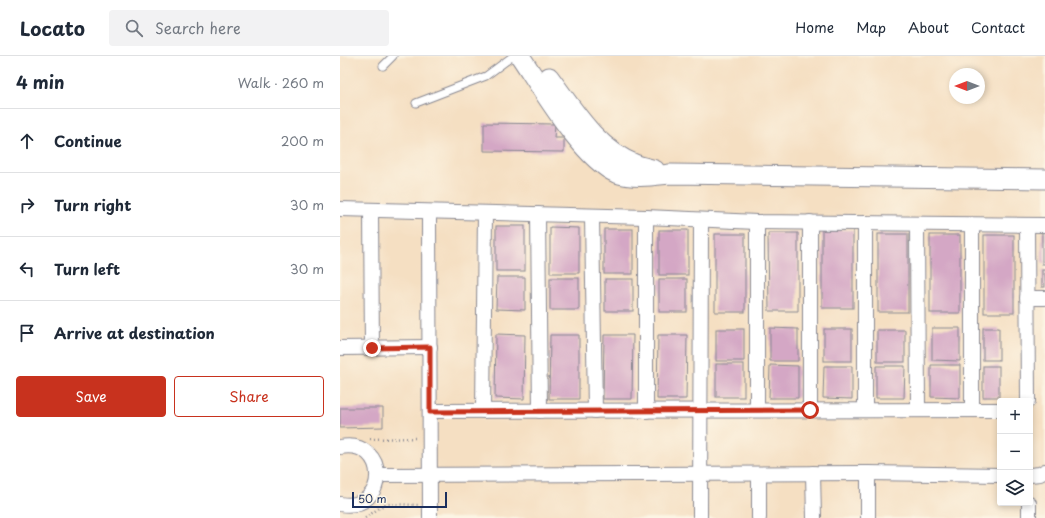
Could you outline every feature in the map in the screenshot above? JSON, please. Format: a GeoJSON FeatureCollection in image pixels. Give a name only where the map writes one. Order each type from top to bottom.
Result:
{"type":"FeatureCollection","features":[{"type":"Feature","properties":{"kind":"street"},"geometry":{"type":"LineString","coordinates":[[520,56],[571,132],[590,154],[615,172],[635,177],[670,174],[1045,179]]}},
{"type":"Feature","properties":{"kind":"street"},"geometry":{"type":"LineString","coordinates":[[534,56],[581,120],[598,139],[616,154],[634,164],[670,174]]}},
{"type":"Feature","properties":{"kind":"street"},"geometry":{"type":"LineString","coordinates":[[340,209],[646,217],[757,222],[1045,225]]}},
{"type":"Feature","properties":{"kind":"street"},"geometry":{"type":"LineString","coordinates":[[371,210],[372,348]]}},
{"type":"Feature","properties":{"kind":"street"},"geometry":{"type":"LineString","coordinates":[[429,212],[430,512]]}},
{"type":"Feature","properties":{"kind":"street"},"geometry":{"type":"LineString","coordinates":[[483,411],[485,213]]}},
{"type":"Feature","properties":{"kind":"street"},"geometry":{"type":"LineString","coordinates":[[538,214],[540,411]]}},
{"type":"Feature","properties":{"kind":"street"},"geometry":{"type":"LineString","coordinates":[[592,216],[595,411]]}},
{"type":"Feature","properties":{"kind":"street"},"geometry":{"type":"LineString","coordinates":[[646,217],[646,411]]}},
{"type":"Feature","properties":{"kind":"street"},"geometry":{"type":"LineString","coordinates":[[700,518],[701,220]]}},
{"type":"Feature","properties":{"kind":"street"},"geometry":{"type":"LineString","coordinates":[[757,222],[757,410]]}},
{"type":"Feature","properties":{"kind":"street"},"geometry":{"type":"LineString","coordinates":[[810,222],[810,410]]}},
{"type":"Feature","properties":{"kind":"street"},"geometry":{"type":"LineString","coordinates":[[865,410],[866,223]]}},
{"type":"Feature","properties":{"kind":"street"},"geometry":{"type":"LineString","coordinates":[[917,224],[918,410]]}},
{"type":"Feature","properties":{"kind":"street"},"geometry":{"type":"LineString","coordinates":[[972,225],[972,410]]}},
{"type":"Feature","properties":{"kind":"street"},"geometry":{"type":"LineString","coordinates":[[1027,225],[1028,398]]}},
{"type":"Feature","properties":{"kind":"street"},"geometry":{"type":"LineString","coordinates":[[1027,298],[1045,298]]}},
{"type":"Feature","properties":{"kind":"street"},"geometry":{"type":"LineString","coordinates":[[340,348],[430,347]]}},
{"type":"Feature","properties":{"kind":"street"},"geometry":{"type":"LineString","coordinates":[[430,412],[997,410]]}},
{"type":"Feature","properties":{"kind":"street"},"geometry":{"type":"LineString","coordinates":[[340,447],[348,445],[363,449],[374,460],[378,475],[374,490],[363,501],[348,505],[340,504]]}},
{"type":"Feature","properties":{"kind":"street"},"geometry":{"type":"LineString","coordinates":[[378,475],[813,473],[997,474]]}},
{"type":"Feature","properties":{"kind":"street"},"geometry":{"type":"LineString","coordinates":[[813,473],[814,518]]}},
{"type":"Feature","properties":{"kind":"street"},"geometry":{"type":"LineString","coordinates":[[868,473],[868,518]]}},
{"type":"Feature","properties":{"kind":"street"},"geometry":{"type":"LineString","coordinates":[[759,474],[759,518]]}},
{"type":"Feature","properties":{"kind":"street"},"geometry":{"type":"LineString","coordinates":[[1029,506],[1029,518]]}},
{"type":"Feature","properties":{"kind":"lane"},"geometry":{"type":"LineString","coordinates":[[383,66],[393,56]]}},
{"type":"Feature","properties":{"kind":"lane"},"geometry":{"type":"LineString","coordinates":[[416,103],[486,76],[513,56]]}},
{"type":"Feature","properties":{"kind":"path"},"geometry":{"type":"LineString","coordinates":[[363,439],[430,438]]}},
{"type":"Feature","properties":{"kind":"path"},"geometry":{"type":"LineString","coordinates":[[365,518],[385,504],[430,512]]}},
{"type":"Feature","properties":{"kind":"building"},"geometry":{"type":"Polygon","coordinates":[[[484,123],[555,124],[554,138],[564,138],[564,152],[484,151],[484,123]]]}},
{"type":"Feature","properties":{"kind":"building"},"geometry":{"type":"Polygon","coordinates":[[[496,226],[525,226],[525,271],[496,271],[496,226]]]}},
{"type":"Feature","properties":{"kind":"building"},"geometry":{"type":"Polygon","coordinates":[[[550,227],[579,228],[579,273],[550,273],[550,227]]]}},
{"type":"Feature","properties":{"kind":"building"},"geometry":{"type":"Polygon","coordinates":[[[604,229],[633,229],[633,274],[604,274],[604,229]]]}},
{"type":"Feature","properties":{"kind":"building"},"geometry":{"type":"Polygon","coordinates":[[[659,230],[688,230],[688,275],[659,275],[659,230]]]}},
{"type":"Feature","properties":{"kind":"building"},"geometry":{"type":"Polygon","coordinates":[[[822,230],[853,230],[853,308],[822,308],[822,230]]]}},
{"type":"Feature","properties":{"kind":"building"},"geometry":{"type":"Polygon","coordinates":[[[1042,232],[1045,232],[1045,264],[1042,264],[1042,232]]]}},
{"type":"Feature","properties":{"kind":"building"},"geometry":{"type":"Polygon","coordinates":[[[768,233],[798,233],[798,311],[769,311],[768,233]]]}},
{"type":"Feature","properties":{"kind":"building"},"geometry":{"type":"Polygon","coordinates":[[[715,234],[745,234],[745,312],[715,312],[715,234]]]}},
{"type":"Feature","properties":{"kind":"building"},"geometry":{"type":"Polygon","coordinates":[[[878,234],[908,234],[908,312],[878,312],[878,234]]]}},
{"type":"Feature","properties":{"kind":"building"},"geometry":{"type":"Polygon","coordinates":[[[930,235],[960,235],[960,313],[930,313],[930,235]]]}},
{"type":"Feature","properties":{"kind":"building"},"geometry":{"type":"Polygon","coordinates":[[[984,235],[1014,235],[1014,313],[984,313],[984,235]]]}},
{"type":"Feature","properties":{"kind":"building"},"geometry":{"type":"Polygon","coordinates":[[[1042,270],[1045,270],[1045,287],[1042,287],[1042,270]]]}},
{"type":"Feature","properties":{"kind":"building"},"geometry":{"type":"Polygon","coordinates":[[[497,277],[525,277],[525,310],[496,309],[497,277]]]}},
{"type":"Feature","properties":{"kind":"building"},"geometry":{"type":"Polygon","coordinates":[[[550,278],[579,278],[579,310],[550,310],[550,278]]]}},
{"type":"Feature","properties":{"kind":"building"},"geometry":{"type":"Polygon","coordinates":[[[605,279],[633,279],[633,311],[605,311],[605,279]]]}},
{"type":"Feature","properties":{"kind":"building"},"geometry":{"type":"Polygon","coordinates":[[[659,279],[687,279],[687,312],[659,312],[659,279]]]}},
{"type":"Feature","properties":{"kind":"building"},"geometry":{"type":"Polygon","coordinates":[[[770,328],[798,329],[798,361],[770,361],[770,328]]]}},
{"type":"Feature","properties":{"kind":"building"},"geometry":{"type":"Polygon","coordinates":[[[932,328],[960,328],[960,361],[932,360],[932,328]]]}},
{"type":"Feature","properties":{"kind":"building"},"geometry":{"type":"Polygon","coordinates":[[[983,328],[999,328],[999,360],[983,360],[983,328]]]}},
{"type":"Feature","properties":{"kind":"building"},"geometry":{"type":"Polygon","coordinates":[[[716,329],[744,329],[744,361],[716,361],[716,329]]]}},
{"type":"Feature","properties":{"kind":"building"},"geometry":{"type":"Polygon","coordinates":[[[824,329],[852,329],[852,361],[824,361],[824,329]]]}},
{"type":"Feature","properties":{"kind":"building"},"geometry":{"type":"Polygon","coordinates":[[[877,330],[905,330],[905,362],[877,362],[877,330]]]}},
{"type":"Feature","properties":{"kind":"building"},"geometry":{"type":"Polygon","coordinates":[[[496,334],[525,335],[524,399],[495,398],[496,334]]]}},
{"type":"Feature","properties":{"kind":"building"},"geometry":{"type":"Polygon","coordinates":[[[550,335],[579,335],[579,399],[549,399],[550,335]]]}},
{"type":"Feature","properties":{"kind":"building"},"geometry":{"type":"Polygon","coordinates":[[[604,335],[633,335],[632,399],[603,399],[604,335]]]}},
{"type":"Feature","properties":{"kind":"building"},"geometry":{"type":"Polygon","coordinates":[[[658,335],[687,335],[686,399],[657,399],[658,335]]]}},
{"type":"Feature","properties":{"kind":"building"},"geometry":{"type":"Polygon","coordinates":[[[716,364],[744,364],[744,397],[716,397],[716,364]]]}},
{"type":"Feature","properties":{"kind":"building"},"geometry":{"type":"Polygon","coordinates":[[[770,365],[798,366],[798,398],[769,398],[770,365]]]}},
{"type":"Feature","properties":{"kind":"building"},"geometry":{"type":"Polygon","coordinates":[[[931,365],[960,365],[960,398],[931,397],[931,365]]]}},
{"type":"Feature","properties":{"kind":"building"},"geometry":{"type":"Polygon","coordinates":[[[824,366],[852,366],[852,399],[823,398],[824,366]]]}},
{"type":"Feature","properties":{"kind":"building"},"geometry":{"type":"Polygon","coordinates":[[[876,366],[905,366],[904,398],[876,398],[876,366]]]}},
{"type":"Feature","properties":{"kind":"building"},"geometry":{"type":"Polygon","coordinates":[[[983,366],[999,366],[999,397],[983,397],[983,366]]]}},
{"type":"Feature","properties":{"kind":"building"},"geometry":{"type":"Polygon","coordinates":[[[340,408],[383,408],[383,427],[340,428],[340,408]]]}},
{"type":"Feature","properties":{"kind":"route"},"geometry":{"type":"LineString","coordinates":[[372,348],[430,347],[430,412],[810,410]]}}]}
